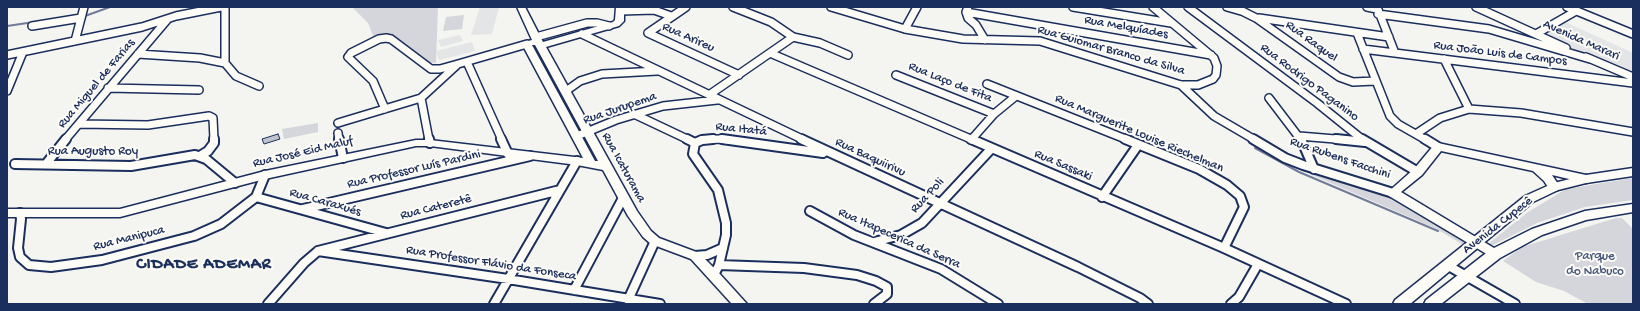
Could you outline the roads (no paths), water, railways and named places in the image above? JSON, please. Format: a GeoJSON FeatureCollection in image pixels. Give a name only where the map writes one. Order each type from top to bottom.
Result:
{"type":"FeatureCollection","features":[{"type":"Feature","properties":{"kind":"main road","name":"Avenida Cupecê"},"geometry":{"type":"LineString","coordinates":[[1400,304],[1529,199],[1554,187],[1586,179],[1633,172]]}},
{"type":"Feature","properties":{"kind":"main road","name":"Avenida Cupecê"},"geometry":{"type":"LineString","coordinates":[[1431,304],[1495,254],[1537,232],[1592,214],[1633,208]]}},
{"type":"Feature","properties":{"kind":"street"},"geometry":{"type":"LineString","coordinates":[[75,41],[84,7]]}},
{"type":"Feature","properties":{"kind":"street"},"geometry":{"type":"LineString","coordinates":[[7,55],[142,27],[186,14],[220,7]]}},
{"type":"Feature","properties":{"kind":"street"},"geometry":{"type":"LineString","coordinates":[[225,7],[225,63]]}},
{"type":"Feature","properties":{"kind":"street","name":"Rua Icaturama"},"geometry":{"type":"LineString","coordinates":[[521,7],[632,213],[647,234],[655,241],[694,256]]}},
{"type":"Feature","properties":{"kind":"street","name":"Rua Arireu"},"geometry":{"type":"LineString","coordinates":[[686,7],[648,32],[739,75]]}},
{"type":"Feature","properties":{"kind":"street"},"geometry":{"type":"LineString","coordinates":[[733,7],[765,20],[793,37],[820,44],[848,55]]}},
{"type":"Feature","properties":{"kind":"street","name":"Rua Guiomar Branco da Silva"},"geometry":{"type":"LineString","coordinates":[[831,7],[905,29],[963,39],[1040,41],[1181,85],[1198,85],[1213,79],[1216,75],[1217,66],[1211,55]]}},
{"type":"Feature","properties":{"kind":"street"},"geometry":{"type":"LineString","coordinates":[[905,29],[917,7]]}},
{"type":"Feature","properties":{"kind":"street"},"geometry":{"type":"LineString","coordinates":[[1073,7],[1172,23]]}},
{"type":"Feature","properties":{"kind":"street"},"geometry":{"type":"LineString","coordinates":[[1153,7],[1211,55]]}},
{"type":"Feature","properties":{"kind":"street","name":"Rua Rodrigo Paganino"},"geometry":{"type":"LineString","coordinates":[[1188,7],[1317,103],[1366,142],[1418,172]]}},
{"type":"Feature","properties":{"kind":"street","name":"Rua Raquel"},"geometry":{"type":"LineString","coordinates":[[1227,7],[1240,9],[1256,18],[1345,80],[1358,82],[1375,81]]}},
{"type":"Feature","properties":{"kind":"street"},"geometry":{"type":"LineString","coordinates":[[1367,7],[1489,29],[1590,58]]}},
{"type":"Feature","properties":{"kind":"street","name":"Avenida Marari"},"geometry":{"type":"LineString","coordinates":[[1476,7],[1633,77]]}},
{"type":"Feature","properties":{"kind":"street"},"geometry":{"type":"LineString","coordinates":[[1485,11],[1492,7]]}},
{"type":"Feature","properties":{"kind":"street"},"geometry":{"type":"LineString","coordinates":[[1567,7],[1633,34]]}},
{"type":"Feature","properties":{"kind":"street"},"geometry":{"type":"LineString","coordinates":[[385,109],[373,81],[348,57],[351,52],[379,39],[391,39],[421,61],[429,69],[440,69],[527,44],[582,34],[618,23],[620,9],[654,10],[671,16]]}},
{"type":"Feature","properties":{"kind":"street"},"geometry":{"type":"LineString","coordinates":[[967,10],[985,40]]}},
{"type":"Feature","properties":{"kind":"street","name":"Rua Melquíades"},"geometry":{"type":"LineString","coordinates":[[967,10],[1211,55]]}},
{"type":"Feature","properties":{"kind":"street"},"geometry":{"type":"LineString","coordinates":[[1377,10],[1395,53]]}},
{"type":"Feature","properties":{"kind":"street"},"geometry":{"type":"LineString","coordinates":[[1536,34],[1576,11]]}},
{"type":"Feature","properties":{"kind":"street"},"geometry":{"type":"LineString","coordinates":[[32,26],[81,18]]}},
{"type":"Feature","properties":{"kind":"street"},"geometry":{"type":"LineString","coordinates":[[1256,18],[1389,37]]}},
{"type":"Feature","properties":{"kind":"street","name":"Rua Miguel de Farias"},"geometry":{"type":"LineString","coordinates":[[46,164],[108,88],[168,19]]}},
{"type":"Feature","properties":{"kind":"street"},"geometry":{"type":"LineString","coordinates":[[1489,29],[1505,20]]}},
{"type":"Feature","properties":{"kind":"street"},"geometry":{"type":"LineString","coordinates":[[539,41],[587,23],[597,23],[609,26]]}},
{"type":"Feature","properties":{"kind":"street"},"geometry":{"type":"LineString","coordinates":[[1357,33],[1390,116],[1398,124],[1438,147],[1586,179]]}},
{"type":"Feature","properties":{"kind":"street","name":"Rua Baquiirivu"},"geometry":{"type":"LineString","coordinates":[[582,34],[938,204],[1078,267],[1140,298],[1148,304]]}},
{"type":"Feature","properties":{"kind":"street"},"geometry":{"type":"LineString","coordinates":[[709,95],[793,37]]}},
{"type":"Feature","properties":{"kind":"street","name":"Rua Icaturama"},"geometry":{"type":"LineString","coordinates":[[527,44],[590,162]]}},
{"type":"Feature","properties":{"kind":"street","name":"Rua João Luis de Campos"},"geometry":{"type":"LineString","coordinates":[[1363,49],[1633,83]]}},
{"type":"Feature","properties":{"kind":"street"},"geometry":{"type":"LineString","coordinates":[[7,91],[23,52]]}},
{"type":"Feature","properties":{"kind":"street","name":"Rua Sassaki"},"geometry":{"type":"LineString","coordinates":[[770,53],[1102,197],[1224,248],[1346,304]]}},
{"type":"Feature","properties":{"kind":"street"},"geometry":{"type":"LineString","coordinates":[[138,54],[200,58],[225,63],[236,76],[259,86]]}},
{"type":"Feature","properties":{"kind":"street"},"geometry":{"type":"LineString","coordinates":[[1444,59],[1469,109]]}},
{"type":"Feature","properties":{"kind":"street"},"geometry":{"type":"LineString","coordinates":[[467,62],[508,154]]}},
{"type":"Feature","properties":{"kind":"street"},"geometry":{"type":"LineString","coordinates":[[338,123],[421,98],[458,64]]}},
{"type":"Feature","properties":{"kind":"street"},"geometry":{"type":"LineString","coordinates":[[566,90],[580,81],[602,74],[659,71]]}},
{"type":"Feature","properties":{"kind":"street","name":"Rua Laço de Fita"},"geometry":{"type":"LineString","coordinates":[[896,75],[994,114]]}},
{"type":"Feature","properties":{"kind":"street","name":"Rua Marguerite Louise Riechelman"},"geometry":{"type":"LineString","coordinates":[[987,84],[1218,178],[1240,196],[1244,203],[1243,210],[1224,248]]}},
{"type":"Feature","properties":{"kind":"street","name":"Rua Rubens Facchini"},"geometry":{"type":"LineString","coordinates":[[1181,85],[1208,111],[1274,152],[1294,162],[1314,169],[1393,193],[1495,254]]}},
{"type":"Feature","properties":{"kind":"street"},"geometry":{"type":"LineString","coordinates":[[108,88],[199,90]]}},
{"type":"Feature","properties":{"kind":"street"},"geometry":{"type":"LineString","coordinates":[[971,140],[994,114],[1016,96]]}},
{"type":"Feature","properties":{"kind":"street"},"geometry":{"type":"LineString","coordinates":[[421,98],[430,144]]}},
{"type":"Feature","properties":{"kind":"street"},"geometry":{"type":"LineString","coordinates":[[1269,98],[1299,136],[1314,169]]}},
{"type":"Feature","properties":{"kind":"street","name":"Rua Jurupema"},"geometry":{"type":"LineString","coordinates":[[577,136],[634,114],[663,106],[718,100]]}},
{"type":"Feature","properties":{"kind":"street"},"geometry":{"type":"LineString","coordinates":[[1416,134],[1435,120],[1469,109],[1521,113],[1633,132]]}},
{"type":"Feature","properties":{"kind":"street"},"geometry":{"type":"LineString","coordinates":[[634,114],[695,143],[693,154],[718,190],[726,223],[723,248],[716,270]]}},
{"type":"Feature","properties":{"kind":"street"},"geometry":{"type":"LineString","coordinates":[[78,124],[148,125],[210,116],[213,118],[214,124],[214,143],[208,150],[198,156]]}},
{"type":"Feature","properties":{"kind":"street"},"geometry":{"type":"LineString","coordinates":[[338,133],[343,158]]}},
{"type":"Feature","properties":{"kind":"street"},"geometry":{"type":"LineString","coordinates":[[1299,136],[1366,142]]}},
{"type":"Feature","properties":{"kind":"street","name":"Rua Itatá"},"geometry":{"type":"LineString","coordinates":[[695,143],[702,140],[719,139],[832,154]]}},
{"type":"Feature","properties":{"kind":"street","name":"Rua José Eid Maluf"},"geometry":{"type":"LineString","coordinates":[[7,213],[120,213],[265,175],[404,145],[430,144],[508,154],[577,160],[608,167]]}},
{"type":"Feature","properties":{"kind":"street"},"geometry":{"type":"LineString","coordinates":[[1102,197],[1138,145]]}},
{"type":"Feature","properties":{"kind":"street"},"geometry":{"type":"LineString","coordinates":[[1393,193],[1418,172],[1438,147]]}},
{"type":"Feature","properties":{"kind":"street","name":"Rua Poli"},"geometry":{"type":"LineString","coordinates":[[874,242],[901,235],[922,223],[938,204],[991,149]]}},
{"type":"Feature","properties":{"kind":"street"},"geometry":{"type":"LineString","coordinates":[[198,156],[206,159],[235,183]]}},
{"type":"Feature","properties":{"kind":"street","name":"Rua Augusto Roy"},"geometry":{"type":"LineString","coordinates":[[14,164],[131,166],[198,156]]}},
{"type":"Feature","properties":{"kind":"street","name":"Rua Professor Luís Pardini"},"geometry":{"type":"LineString","coordinates":[[303,209],[530,156]]}},
{"type":"Feature","properties":{"kind":"street"},"geometry":{"type":"LineString","coordinates":[[494,304],[577,160]]}},
{"type":"Feature","properties":{"kind":"street"},"geometry":{"type":"LineString","coordinates":[[1536,168],[1548,178],[1554,187]]}},
{"type":"Feature","properties":{"kind":"street"},"geometry":{"type":"LineString","coordinates":[[256,197],[265,175]]}},
{"type":"Feature","properties":{"kind":"street","name":"Rua Cateretê"},"geometry":{"type":"LineString","coordinates":[[318,251],[334,245],[388,234],[560,190]]}},
{"type":"Feature","properties":{"kind":"street","name":"Rua Caraxués"},"geometry":{"type":"LineString","coordinates":[[256,197],[388,234]]}},
{"type":"Feature","properties":{"kind":"street","name":"Rua Manipuca"},"geometry":{"type":"LineString","coordinates":[[20,213],[21,220],[18,248],[20,257],[29,265],[51,267],[102,260],[194,236],[221,224],[256,197]]}},
{"type":"Feature","properties":{"kind":"street"},"geometry":{"type":"LineString","coordinates":[[574,290],[623,198]]}},
{"type":"Feature","properties":{"kind":"street","name":"Rua Itapecerica da Serra"},"geometry":{"type":"LineString","coordinates":[[810,211],[840,228],[941,269],[998,304]]}},
{"type":"Feature","properties":{"kind":"street"},"geometry":{"type":"LineString","coordinates":[[628,300],[655,241]]}},
{"type":"Feature","properties":{"kind":"street"},"geometry":{"type":"LineString","coordinates":[[694,256],[707,255],[723,248]]}},
{"type":"Feature","properties":{"kind":"street"},"geometry":{"type":"LineString","coordinates":[[268,304],[304,263],[318,251]]}},
{"type":"Feature","properties":{"kind":"street","name":"Rua Professor Flávio da Fonseca"},"geometry":{"type":"LineString","coordinates":[[318,251],[508,279],[628,300],[660,304]]}},
{"type":"Feature","properties":{"kind":"street"},"geometry":{"type":"LineString","coordinates":[[694,256],[716,270],[740,304]]}},
{"type":"Feature","properties":{"kind":"street"},"geometry":{"type":"LineString","coordinates":[[1231,304],[1239,297],[1258,264]]}},
{"type":"Feature","properties":{"kind":"street"},"geometry":{"type":"LineString","coordinates":[[1447,265],[1515,304]]}},
{"type":"Feature","properties":{"kind":"street"},"geometry":{"type":"LineString","coordinates":[[716,270],[804,268],[857,275],[882,283],[888,289],[885,296],[874,304]]}},
{"type":"Feature","properties":{"kind":"waterway"},"geometry":{"type":"LineString","coordinates":[[85,16],[110,7]]}},
{"type":"Feature","properties":{"kind":"waterway"},"geometry":{"type":"LineString","coordinates":[[7,26],[41,21]]}},
{"type":"Feature","properties":{"kind":"waterway"},"geometry":{"type":"LineString","coordinates":[[1255,148],[1299,172],[1438,231]]}},
{"type":"Feature","properties":{"kind":"district","name":"CIDADE ADEMAR"},"geometry":{"type":"Point","coordinates":[204,265]}},
{"type":"Feature","properties":{"kind":"park label","name":"Parque do Nabuco"},"geometry":{"type":"Point","coordinates":[1595,264]}}]}
